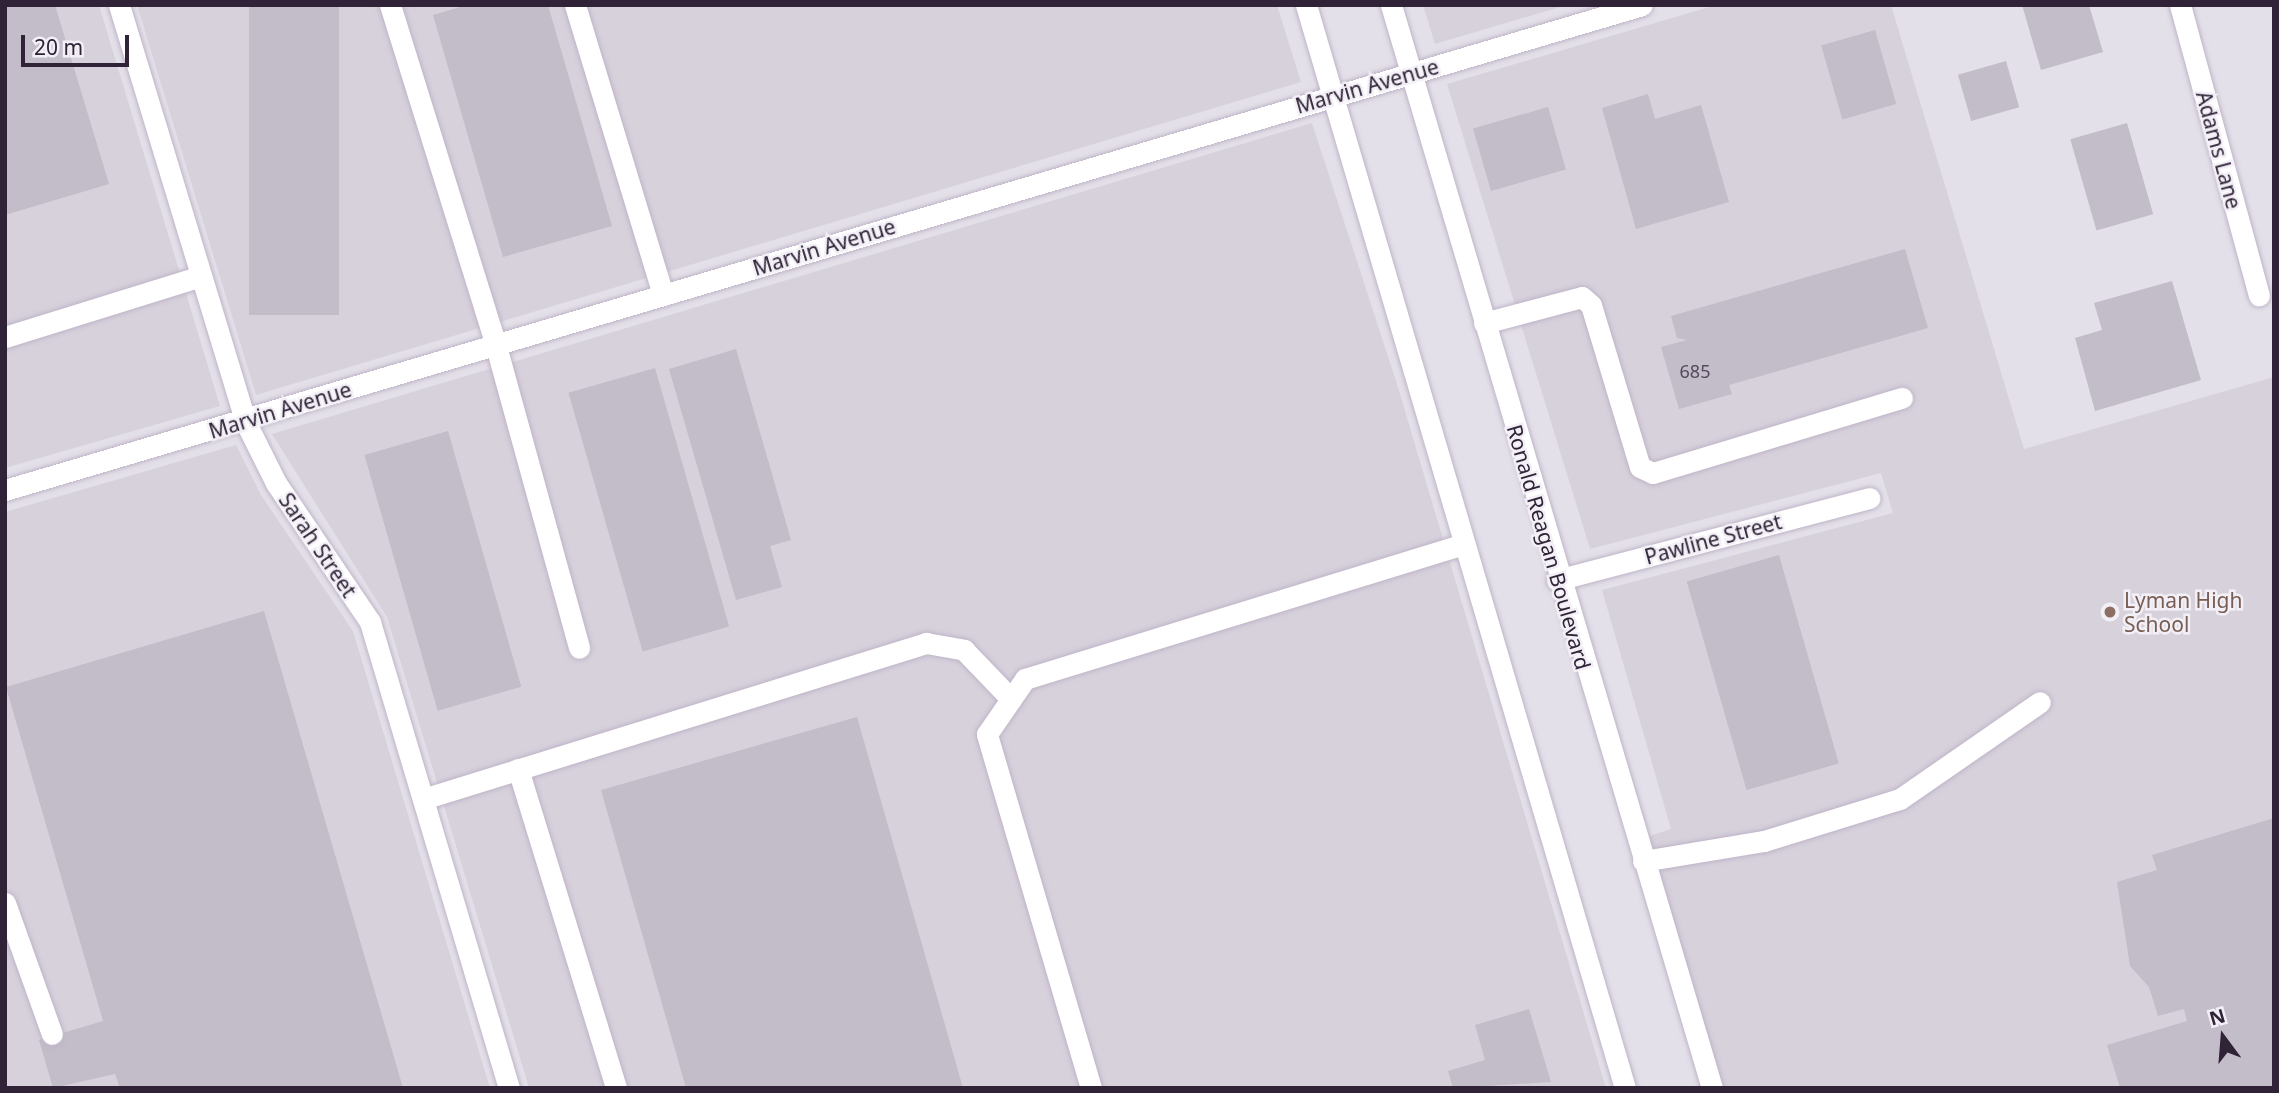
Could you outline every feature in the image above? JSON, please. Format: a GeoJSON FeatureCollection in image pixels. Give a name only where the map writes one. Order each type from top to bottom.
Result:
{"type":"FeatureCollection","features":[{"type":"Feature","properties":{"kind":"street","name":"Sarah Street"},"geometry":{"type":"LineString","coordinates":[[119,5],[245,421],[276,483],[370,622],[509,1088]]}},
{"type":"Feature","properties":{"kind":"street"},"geometry":{"type":"LineString","coordinates":[[390,5],[496,346],[579,648]]}},
{"type":"Feature","properties":{"kind":"street"},"geometry":{"type":"LineString","coordinates":[[575,5],[663,295]]}},
{"type":"Feature","properties":{"kind":"street"},"geometry":{"type":"LineString","coordinates":[[1306,5],[1625,1088]]}},
{"type":"Feature","properties":{"kind":"street","name":"Ronald Reagan Boulevard"},"geometry":{"type":"LineString","coordinates":[[1391,5],[1557,580],[1712,1088]]}},
{"type":"Feature","properties":{"kind":"street","name":"Marvin Avenue"},"geometry":{"type":"LineString","coordinates":[[5,490],[1642,5]]}},
{"type":"Feature","properties":{"kind":"street","name":"Adams Lane"},"geometry":{"type":"LineString","coordinates":[[2180,5],[2259,295]]}},
{"type":"Feature","properties":{"kind":"street"},"geometry":{"type":"LineString","coordinates":[[5,337],[201,275]]}},
{"type":"Feature","properties":{"kind":"street"},"geometry":{"type":"LineString","coordinates":[[1484,323],[1582,297],[1591,305],[1640,467],[1653,473],[1902,398]]}},
{"type":"Feature","properties":{"kind":"street","name":"Pawline Street"},"geometry":{"type":"LineString","coordinates":[[1557,580],[1869,498]]}},
{"type":"Feature","properties":{"kind":"street"},"geometry":{"type":"LineString","coordinates":[[1091,1088],[987,734],[1025,679],[1463,544]]}},
{"type":"Feature","properties":{"kind":"street"},"geometry":{"type":"LineString","coordinates":[[423,799],[926,643],[964,650],[1011,699]]}},
{"type":"Feature","properties":{"kind":"street"},"geometry":{"type":"LineString","coordinates":[[1643,861],[1764,841],[1900,799],[2040,702]]}},
{"type":"Feature","properties":{"kind":"street"},"geometry":{"type":"LineString","coordinates":[[518,769],[616,1088]]}},
{"type":"Feature","properties":{"kind":"street"},"geometry":{"type":"LineString","coordinates":[[5,903],[52,1034]]}},
{"type":"Feature","properties":{"kind":"shaded area"},"geometry":{"type":"Polygon","coordinates":[[[5,5],[99,5],[220,406],[5,468],[5,5]]]}},
{"type":"Feature","properties":{"kind":"shaded area"},"geometry":{"type":"Polygon","coordinates":[[[137,5],[1277,5],[1301,82],[256,395],[137,5]]]}},
{"type":"Feature","properties":{"kind":"shaded area"},"geometry":{"type":"Polygon","coordinates":[[[1423,5],[1567,5],[1435,44],[1423,5]]]}},
{"type":"Feature","properties":{"kind":"shaded area"},"geometry":{"type":"Polygon","coordinates":[[[1716,5],[1891,5],[2024,449],[2274,377],[2274,1088],[1712,1088],[1637,840],[1671,829],[1602,590],[1893,513],[1881,473],[1590,549],[1447,84],[1716,5]]]}},
{"type":"Feature","properties":{"kind":"shaded area"},"geometry":{"type":"Polygon","coordinates":[[[1312,123],[1397,384],[1606,1088],[529,1088],[387,617],[272,434],[1312,123]]]}},
{"type":"Feature","properties":{"kind":"shaded area"},"geometry":{"type":"Polygon","coordinates":[[[236,445],[261,495],[353,631],[490,1088],[5,1088],[5,512],[236,445]]]}},
{"type":"Feature","properties":{"kind":"building"},"geometry":{"type":"Polygon","coordinates":[[[5,5],[55,5],[109,184],[5,215],[5,5]]]}},
{"type":"Feature","properties":{"kind":"building"},"geometry":{"type":"Polygon","coordinates":[[[249,5],[339,5],[339,315],[249,315],[249,5]]]}},
{"type":"Feature","properties":{"kind":"building"},"geometry":{"type":"Polygon","coordinates":[[[467,5],[548,5],[612,226],[503,257],[433,15],[467,5]]]}},
{"type":"Feature","properties":{"kind":"building"},"geometry":{"type":"Polygon","coordinates":[[[2022,5],[2089,5],[2103,52],[2041,70],[2022,5]]]}},
{"type":"Feature","properties":{"kind":"building"},"geometry":{"type":"Polygon","coordinates":[[[1875,30],[1896,104],[1842,119],[1821,45],[1875,30]]]}},
{"type":"Feature","properties":{"kind":"building"},"geometry":{"type":"Polygon","coordinates":[[[2006,61],[2019,107],[1971,121],[1958,75],[2006,61]]]}},
{"type":"Feature","properties":{"kind":"building"},"geometry":{"type":"Polygon","coordinates":[[[1648,94],[1655,119],[1701,105],[1729,202],[1636,229],[1602,108],[1648,94]]]}},
{"type":"Feature","properties":{"kind":"building"},"geometry":{"type":"Polygon","coordinates":[[[1548,107],[1566,169],[1491,191],[1473,128],[1548,107]]]}},
{"type":"Feature","properties":{"kind":"building"},"geometry":{"type":"Polygon","coordinates":[[[2127,123],[2153,214],[2096,231],[2070,139],[2127,123]]]}},
{"type":"Feature","properties":{"kind":"building"},"geometry":{"type":"Polygon","coordinates":[[[1905,249],[1928,328],[1729,385],[1732,394],[1679,409],[1661,347],[1687,340],[1677,338],[1671,316],[1905,249]]]}},
{"type":"Feature","properties":{"kind":"building"},"geometry":{"type":"Polygon","coordinates":[[[2172,281],[2201,380],[2095,411],[2075,338],[2102,330],[2094,303],[2172,281]]]}},
{"type":"Feature","properties":{"kind":"building"},"geometry":{"type":"Polygon","coordinates":[[[736,349],[791,540],[770,546],[782,587],[736,600],[669,369],[736,349]]]}},
{"type":"Feature","properties":{"kind":"building"},"geometry":{"type":"Polygon","coordinates":[[[655,368],[729,627],[643,651],[568,393],[655,368]]]}},
{"type":"Feature","properties":{"kind":"building"},"geometry":{"type":"Polygon","coordinates":[[[448,431],[521,687],[438,711],[364,455],[448,431]]]}},
{"type":"Feature","properties":{"kind":"building"},"geometry":{"type":"Polygon","coordinates":[[[1779,555],[1839,764],[1747,790],[1687,581],[1779,555]]]}},
{"type":"Feature","properties":{"kind":"building"},"geometry":{"type":"Polygon","coordinates":[[[264,611],[403,1088],[120,1088],[115,1074],[53,1088],[39,1040],[103,1021],[6,687],[264,611]]]}},
{"type":"Feature","properties":{"kind":"building"},"geometry":{"type":"Polygon","coordinates":[[[857,717],[963,1088],[686,1088],[601,790],[857,717]]]}},
{"type":"Feature","properties":{"kind":"building"},"geometry":{"type":"Polygon","coordinates":[[[2274,818],[2274,1088],[2120,1088],[2107,1045],[2187,1021],[2184,1009],[2158,1016],[2149,987],[2130,966],[2117,882],[2157,870],[2152,855],[2274,818]]]}},
{"type":"Feature","properties":{"kind":"building"},"geometry":{"type":"Polygon","coordinates":[[[1529,1009],[1551,1082],[1453,1088],[1448,1071],[1485,1060],[1475,1025],[1529,1009]]]}},
{"type":"Feature","properties":{"kind":"place","name":"Lyman High School"},"geometry":{"type":"Point","coordinates":[2110,612]}}]}
